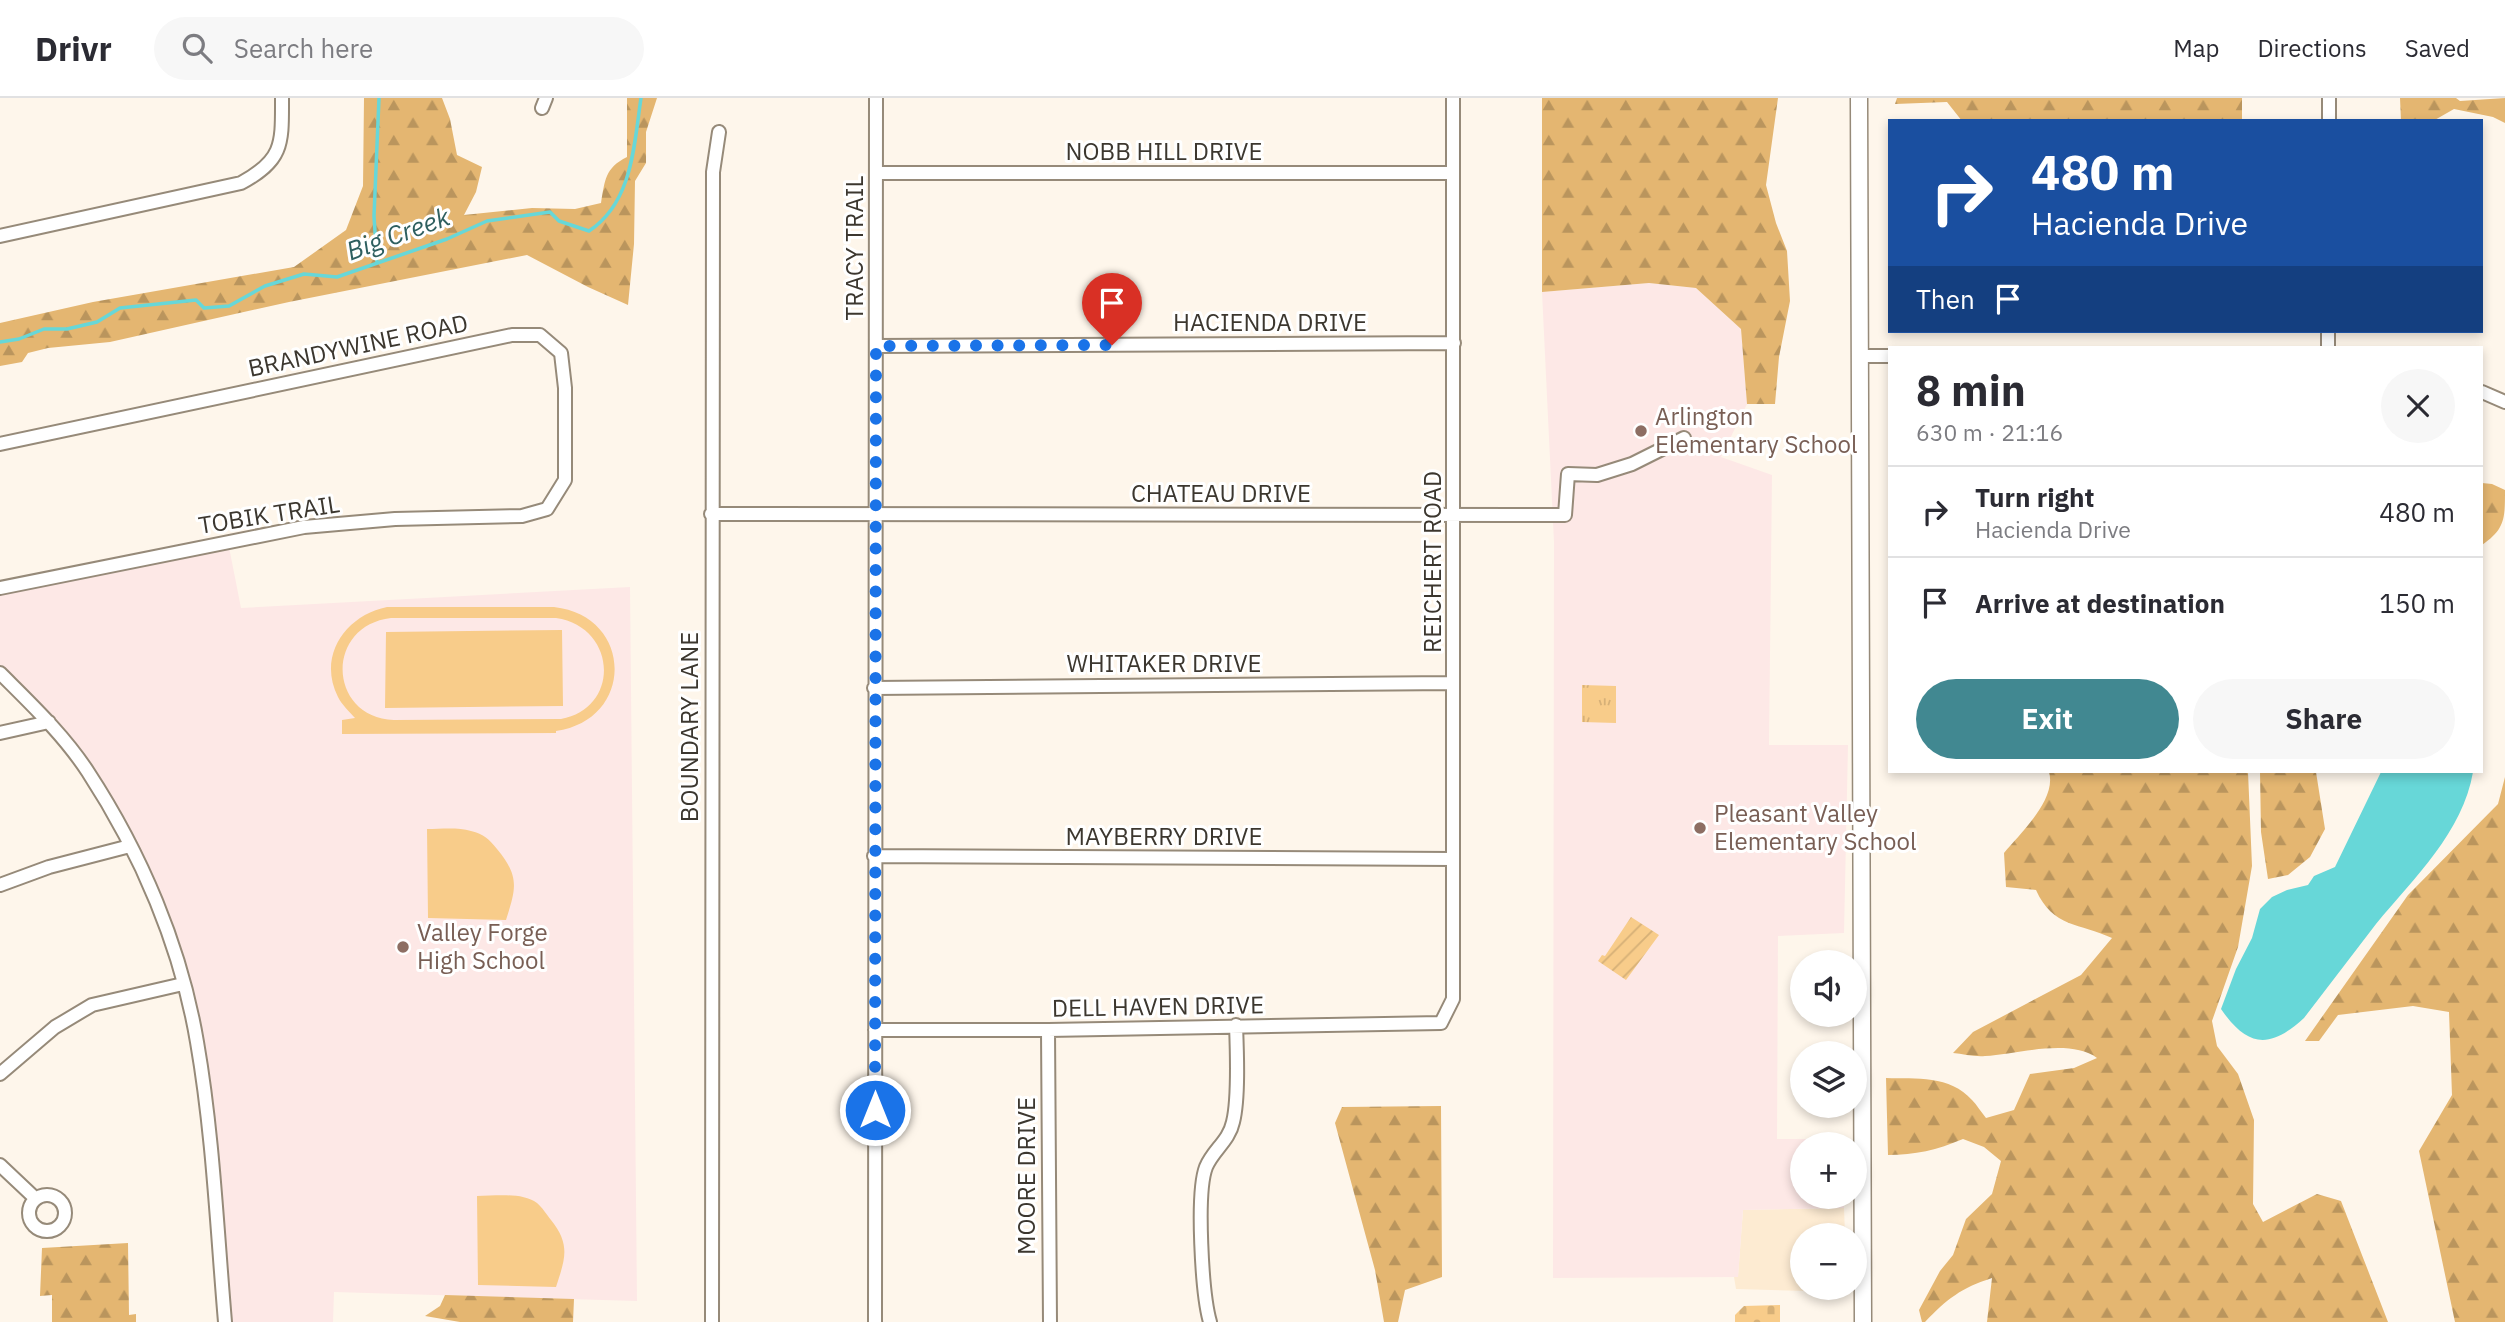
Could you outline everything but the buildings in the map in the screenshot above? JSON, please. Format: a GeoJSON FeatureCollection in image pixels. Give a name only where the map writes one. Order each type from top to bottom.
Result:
{"type":"FeatureCollection","features":[{"type":"Feature","properties":{"kind":"main road"},"geometry":{"type":"LineString","coordinates":[[1859,98],[1863,1322]]}},
{"type":"Feature","properties":{"kind":"street"},"geometry":{"type":"LineString","coordinates":[[0,236],[241,183],[263,171],[277,152],[282,133],[282,98]]}},
{"type":"Feature","properties":{"kind":"street","name":"TRACY TRAIL"},"geometry":{"type":"LineString","coordinates":[[875,1322],[876,98]]}},
{"type":"Feature","properties":{"kind":"street","name":"REICHERT ROAD"},"geometry":{"type":"LineString","coordinates":[[1441,1023],[1453,999],[1453,98]]}},
{"type":"Feature","properties":{"kind":"street"},"geometry":{"type":"LineString","coordinates":[[2329,98],[2329,119]]}},
{"type":"Feature","properties":{"kind":"street","name":"BOUNDARY LANE"},"geometry":{"type":"LineString","coordinates":[[712,1322],[713,173],[719,132]]}},
{"type":"Feature","properties":{"kind":"street","name":"NOBB HILL DRIVE"},"geometry":{"type":"LineString","coordinates":[[876,173],[1453,173]]}},
{"type":"Feature","properties":{"kind":"street","name":"BRANDYWINE ROAD"},"geometry":{"type":"LineString","coordinates":[[0,444],[512,335],[540,335],[561,353],[565,388],[565,481],[547,509]]}},
{"type":"Feature","properties":{"kind":"street","name":"HACIENDA DRIVE"},"geometry":{"type":"LineString","coordinates":[[876,346],[1454,343]]}},
{"type":"Feature","properties":{"kind":"street"},"geometry":{"type":"LineString","coordinates":[[1860,356],[1888,356]]}},
{"type":"Feature","properties":{"kind":"street"},"geometry":{"type":"LineString","coordinates":[[2483,392],[2505,402]]}},
{"type":"Feature","properties":{"kind":"street","name":"CHATEAU DRIVE"},"geometry":{"type":"LineString","coordinates":[[711,514],[1565,515],[1568,474],[1597,475],[1632,464],[1684,438]]}},
{"type":"Feature","properties":{"kind":"street","name":"TOBIK TRAIL"},"geometry":{"type":"LineString","coordinates":[[0,589],[304,527],[395,519],[522,516],[547,509]]}},
{"type":"Feature","properties":{"kind":"street"},"geometry":{"type":"LineString","coordinates":[[0,673],[49,722],[88,771],[130,846],[161,910],[197,1041],[225,1322]]}},
{"type":"Feature","properties":{"kind":"street","name":"WHITAKER DRIVE"},"geometry":{"type":"LineString","coordinates":[[874,688],[1453,683]]}},
{"type":"Feature","properties":{"kind":"street"},"geometry":{"type":"LineString","coordinates":[[0,733],[49,722]]}},
{"type":"Feature","properties":{"kind":"street"},"geometry":{"type":"LineString","coordinates":[[0,885],[49,867],[130,846]]}},
{"type":"Feature","properties":{"kind":"street","name":"MAYBERRY DRIVE"},"geometry":{"type":"LineString","coordinates":[[874,856],[1453,859]]}},
{"type":"Feature","properties":{"kind":"street"},"geometry":{"type":"LineString","coordinates":[[0,1074],[55,1027],[92,1005],[183,984]]}},
{"type":"Feature","properties":{"kind":"street","name":"DELL HAVEN DRIVE"},"geometry":{"type":"LineString","coordinates":[[875,1030],[1048,1030],[1441,1023]]}},
{"type":"Feature","properties":{"kind":"street"},"geometry":{"type":"LineString","coordinates":[[1210,1322],[1203,1289],[1202,1184],[1210,1159],[1226,1140],[1234,1119],[1236,1026]]}},
{"type":"Feature","properties":{"kind":"street","name":"MOORE DRIVE"},"geometry":{"type":"LineString","coordinates":[[1048,1030],[1051,1322]]}},
{"type":"Feature","properties":{"kind":"street"},"geometry":{"type":"LineString","coordinates":[[0,1165],[36,1199]]}},
{"type":"Feature","properties":{"kind":"shaded area","name":"Pleasant Valley Elementary School"},"geometry":{"type":"Polygon","coordinates":[[[1649,283],[1696,288],[1741,329],[1747,404],[1721,457],[1772,475],[1769,745],[1848,745],[1844,933],[1778,936],[1777,1139],[1790,1139],[1790,1209],[1794,1209],[1743,1210],[1738,1277],[1553,1278],[1554,542],[1542,292],[1649,283]]]}},
{"type":"Feature","properties":{"kind":"shaded area","name":"Valley Forge High School"},"geometry":{"type":"Polygon","coordinates":[[[228,542],[241,608],[630,587],[637,1301],[334,1292],[333,1322],[225,1322],[197,1041],[161,910],[88,771],[0,673],[0,589],[228,542]]]}},
{"type":"Feature","properties":{"kind":"shaded area"},"geometry":{"type":"Polygon","coordinates":[[[1844,1209],[1845,1223],[1790,1223],[1790,1290],[1736,1289],[1734,1277],[1738,1276],[1743,1210],[1844,1209]]]}},
{"type":"Feature","properties":{"kind":"green space"},"geometry":{"type":"Polygon","coordinates":[[[364,98],[442,98],[450,119],[457,155],[482,167],[476,192],[464,215],[532,208],[575,209],[601,203],[610,170],[627,157],[627,98],[657,98],[646,132],[646,163],[635,181],[634,244],[628,305],[527,255],[289,302],[110,342],[48,348],[28,353],[22,362],[0,366],[0,323],[93,302],[294,267],[346,230],[363,186],[364,98]]]}},
{"type":"Feature","properties":{"kind":"green space"},"geometry":{"type":"Polygon","coordinates":[[[1542,98],[1778,98],[1766,185],[1787,251],[1790,301],[1779,357],[1775,404],[1747,404],[1741,329],[1696,288],[1649,283],[1542,292],[1542,98]]]}},
{"type":"Feature","properties":{"kind":"green space"},"geometry":{"type":"Polygon","coordinates":[[[1897,98],[2242,98],[2242,119],[1960,119],[1947,102],[1895,104],[1897,98]]]}},
{"type":"Feature","properties":{"kind":"green space"},"geometry":{"type":"Polygon","coordinates":[[[2400,98],[2456,98],[2460,101],[2505,98],[2505,123],[2493,117],[2454,109],[2436,119],[2401,119],[2400,98]]]}},
{"type":"Feature","properties":{"kind":"green space"},"geometry":{"type":"Polygon","coordinates":[[[2483,483],[2505,490],[2505,509],[2495,534],[2483,544],[2483,483]]]}},
{"type":"Feature","properties":{"kind":"green space"},"geometry":{"type":"Polygon","coordinates":[[[387,607],[554,607],[580,614],[599,629],[611,647],[615,668],[611,689],[600,708],[582,723],[556,733],[342,734],[342,720],[355,718],[340,700],[332,682],[333,653],[348,628],[372,611],[387,607]],[[391,618],[369,625],[354,637],[345,653],[343,671],[346,689],[356,704],[372,715],[394,720],[561,719],[581,712],[594,700],[602,685],[604,668],[600,651],[591,636],[576,624],[556,618],[391,618]]]}},
{"type":"Feature","properties":{"kind":"green space"},"geometry":{"type":"Polygon","coordinates":[[[562,630],[563,706],[385,708],[386,632],[562,630]]]}},
{"type":"Feature","properties":{"kind":"green space"},"geometry":{"type":"Polygon","coordinates":[[[1582,685],[1616,686],[1616,723],[1582,722],[1582,685]]]}},
{"type":"Feature","properties":{"kind":"green space"},"geometry":{"type":"Polygon","coordinates":[[[2049,773],[2248,773],[2252,866],[2238,947],[2212,1021],[2217,1046],[2238,1074],[2254,1120],[2253,1204],[2263,1222],[2317,1194],[2341,1201],[2388,1322],[1987,1322],[1992,1278],[1955,1295],[1922,1322],[1919,1310],[1940,1271],[1953,1255],[1966,1219],[1992,1194],[2001,1161],[1984,1147],[1963,1139],[1926,1151],[1888,1155],[1886,1078],[1932,1080],[1954,1086],[1972,1100],[1986,1118],[2014,1110],[2030,1074],[2074,1068],[2097,1058],[2086,1052],[2058,1048],[1981,1056],[1953,1053],[1973,1032],[2081,975],[2112,938],[2059,918],[2043,902],[2036,890],[2006,887],[2004,853],[2036,816],[2048,793],[2049,773]]]}},
{"type":"Feature","properties":{"kind":"green space"},"geometry":{"type":"Polygon","coordinates":[[[2260,773],[2316,773],[2325,829],[2310,857],[2288,875],[2268,879],[2261,832],[2260,773]]]}},
{"type":"Feature","properties":{"kind":"green space"},"geometry":{"type":"Polygon","coordinates":[[[2505,777],[2505,1322],[2455,1322],[2419,1151],[2452,1095],[2449,1012],[2413,1006],[2338,1015],[2319,1041],[2305,1041],[2408,895],[2498,804],[2505,777]]]}},
{"type":"Feature","properties":{"kind":"green space"},"geometry":{"type":"Polygon","coordinates":[[[427,829],[471,831],[483,835],[494,845],[513,875],[514,891],[506,920],[428,918],[427,829]]]}},
{"type":"Feature","properties":{"kind":"green space"},"geometry":{"type":"Polygon","coordinates":[[[1631,917],[1659,935],[1626,980],[1598,961],[1602,955],[1605,956],[1631,917]]]}},
{"type":"Feature","properties":{"kind":"green space"},"geometry":{"type":"Polygon","coordinates":[[[1441,1106],[1442,1277],[1405,1290],[1398,1322],[1384,1322],[1375,1270],[1335,1123],[1342,1107],[1441,1106]]]}},
{"type":"Feature","properties":{"kind":"green space"},"geometry":{"type":"Polygon","coordinates":[[[477,1196],[524,1197],[541,1207],[557,1229],[564,1245],[564,1260],[556,1287],[478,1285],[477,1196]]]}},
{"type":"Feature","properties":{"kind":"green space"},"geometry":{"type":"Polygon","coordinates":[[[128,1243],[129,1315],[136,1314],[136,1322],[52,1322],[52,1295],[40,1296],[42,1248],[128,1243]]]}},
{"type":"Feature","properties":{"kind":"green space"},"geometry":{"type":"Polygon","coordinates":[[[445,1295],[574,1299],[573,1322],[460,1322],[425,1316],[440,1306],[445,1295]]]}},
{"type":"Feature","properties":{"kind":"green space"},"geometry":{"type":"Polygon","coordinates":[[[1780,1305],[1780,1322],[1735,1322],[1735,1315],[1744,1306],[1780,1305]]]}},
{"type":"Feature","properties":{"kind":"water"},"geometry":{"type":"Polygon","coordinates":[[[2381,773],[2473,773],[2459,815],[2435,853],[2304,1018],[2292,1028],[2270,1039],[2250,1037],[2231,1022],[2221,1009],[2236,969],[2252,938],[2260,909],[2272,897],[2308,885],[2314,876],[2335,867],[2381,773]]]}},
{"type":"Feature","properties":{"kind":"waterway"},"geometry":{"type":"LineString","coordinates":[[377,263],[374,216],[379,98]]}},
{"type":"Feature","properties":{"kind":"waterway","name":"Big Creek"},"geometry":{"type":"LineString","coordinates":[[0,342],[19,339],[44,329],[67,329],[97,322],[120,308],[196,300],[204,308],[229,306],[265,286],[304,274],[337,277],[447,239],[487,221],[550,212],[559,221],[589,231],[604,219],[623,188],[633,153],[641,98]]}},
{"type":"Feature","properties":{"kind":"place","name":"Arlington Elementary School"},"geometry":{"type":"Point","coordinates":[1641,431]}},
{"type":"Feature","properties":{"kind":"place","name":"Pleasant Valley Elementary School"},"geometry":{"type":"Point","coordinates":[1700,828]}},
{"type":"Feature","properties":{"kind":"place","name":"Valley Forge High School"},"geometry":{"type":"Point","coordinates":[403,947]}},
{"type":"Feature","properties":{"kind":"route"},"geometry":{"type":"LineString","coordinates":[[875,1110],[876,346],[1112,345]]}}]}
